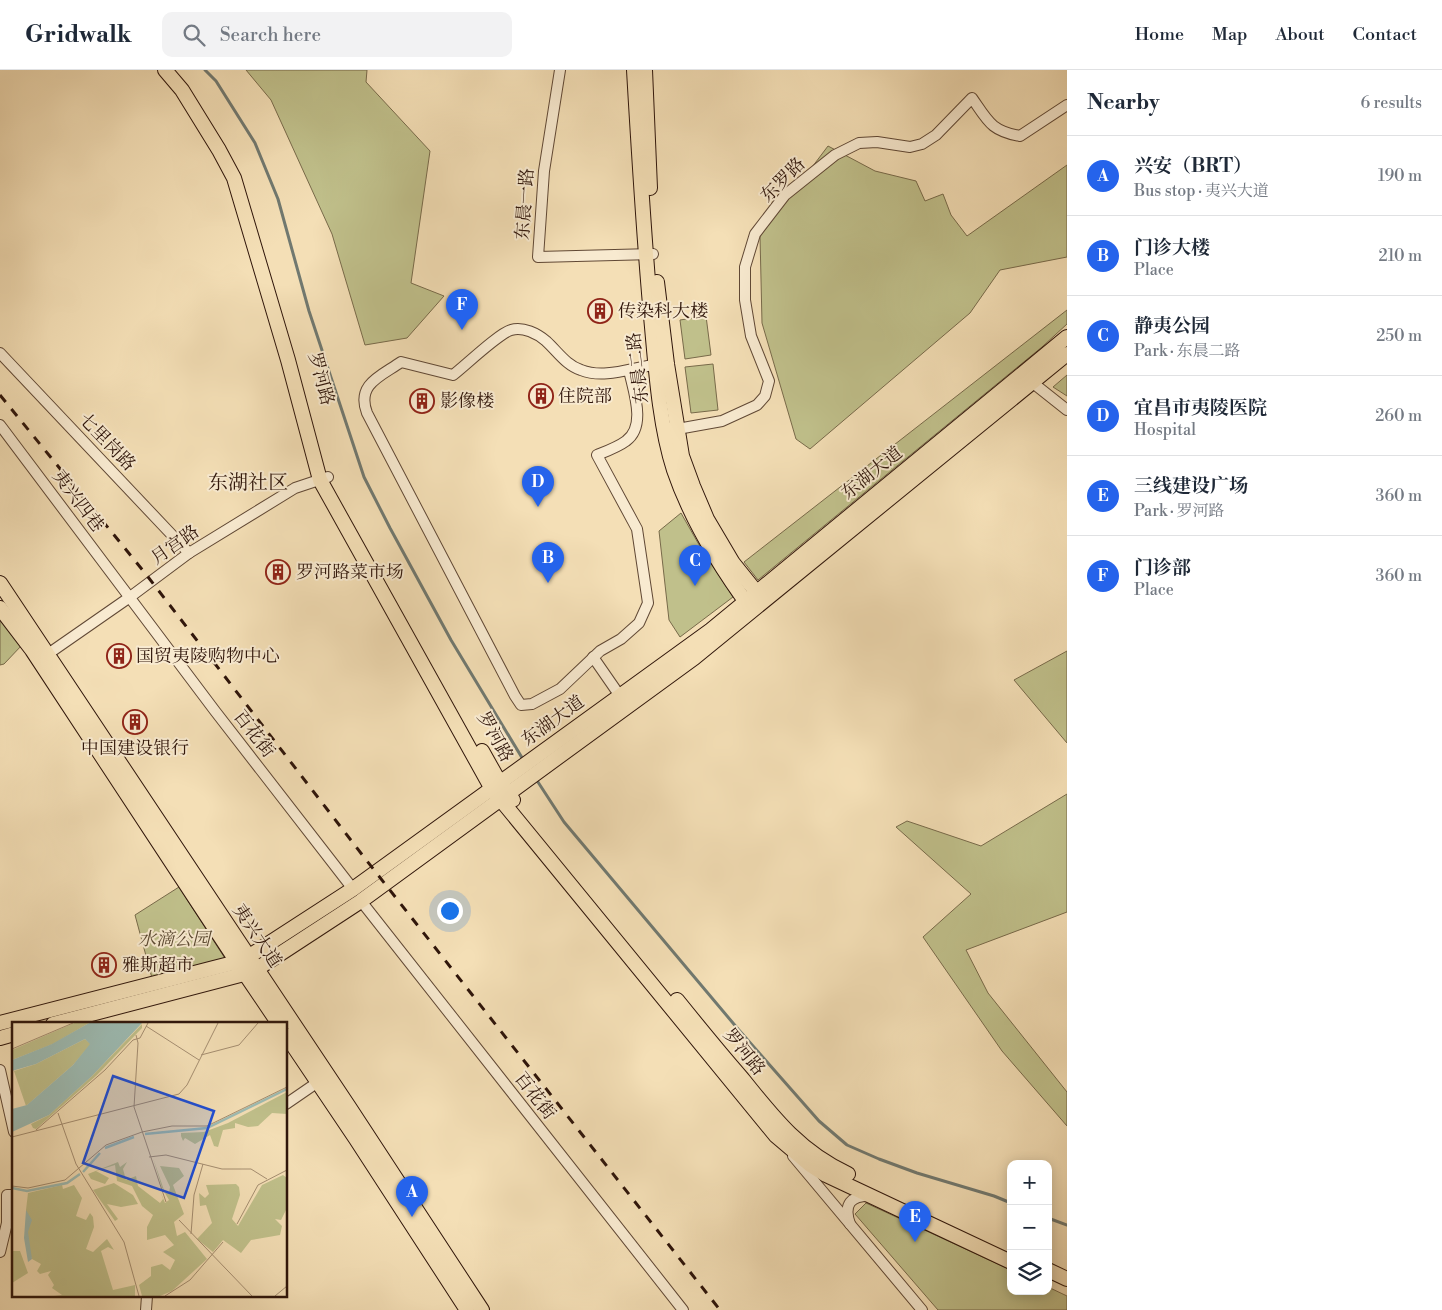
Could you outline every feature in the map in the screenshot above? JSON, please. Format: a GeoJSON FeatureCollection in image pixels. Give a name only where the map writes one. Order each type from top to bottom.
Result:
{"type":"FeatureCollection","features":[{"type":"Feature","properties":{"kind":"main road","name":"罗河路"},"geometry":{"type":"LineString","coordinates":[[165,70],[182,90],[234,178],[324,478],[500,791],[776,1136],[809,1164],[826,1175],[1007,1260]]}},
{"type":"Feature","properties":{"kind":"main road","name":"罗河路"},"geometry":{"type":"LineString","coordinates":[[171,70],[187,83],[230,150],[241,174],[296,358],[324,478]]}},
{"type":"Feature","properties":{"kind":"main road","name":"东晨二路"},"geometry":{"type":"LineString","coordinates":[[634,70],[649,254],[661,364],[671,430],[692,486],[707,519],[754,602]]}},
{"type":"Feature","properties":{"kind":"main road","name":"东晨二路"},"geometry":{"type":"LineString","coordinates":[[645,70],[649,254]]}},
{"type":"Feature","properties":{"kind":"main road","name":"东湖大道"},"geometry":{"type":"LineString","coordinates":[[0,1023],[247,965],[408,848],[553,756],[694,658],[754,602],[1067,337]]}},
{"type":"Feature","properties":{"kind":"main road","name":"东湖大道"},"geometry":{"type":"LineString","coordinates":[[553,756],[620,696],[711,630],[754,602],[1033,383],[1067,354]]}},
{"type":"Feature","properties":{"kind":"main road","name":"夷兴大道"},"geometry":{"type":"LineString","coordinates":[[0,583],[48,654],[247,965],[278,1022]]}},
{"type":"Feature","properties":{"kind":"main road","name":"夷兴大道"},"geometry":{"type":"LineString","coordinates":[[0,608],[32,650],[286,1022]]}},
{"type":"Feature","properties":{"kind":"main road","name":"罗河路"},"geometry":{"type":"LineString","coordinates":[[500,791],[781,1127],[831,1167],[1007,1250]]}},
{"type":"Feature","properties":{"kind":"main road","name":"东湖大道"},"geometry":{"type":"LineString","coordinates":[[59,1022],[247,965],[362,901],[500,791]]}},
{"type":"Feature","properties":{"kind":"main road","name":"夷兴大道"},"geometry":{"type":"LineString","coordinates":[[288,1025],[482,1310]]}},
{"type":"Feature","properties":{"kind":"main road"},"geometry":{"type":"LineString","coordinates":[[288,1038],[466,1310]]}},
{"type":"Feature","properties":{"kind":"main road"},"geometry":{"type":"LineString","coordinates":[[1052,1272],[1067,1279]]}},
{"type":"Feature","properties":{"kind":"main road"},"geometry":{"type":"LineString","coordinates":[[1052,1282],[1067,1289]]}},
{"type":"Feature","properties":{"kind":"street","name":"东晨一路"},"geometry":{"type":"LineString","coordinates":[[560,70],[544,171],[538,257],[649,254]]}},
{"type":"Feature","properties":{"kind":"street","name":"东罗路"},"geometry":{"type":"LineString","coordinates":[[671,430],[722,421],[757,405],[766,396],[769,381],[751,336],[745,300],[745,267],[755,234],[785,195],[814,171],[835,155],[859,144],[877,142],[910,147],[922,144],[936,135],[972,98],[990,124],[1005,133],[1020,136],[1067,105]]}},
{"type":"Feature","properties":{"kind":"street"},"geometry":{"type":"LineString","coordinates":[[629,370],[638,420],[635,432],[627,441],[597,455],[637,529],[648,603],[639,623],[621,639],[600,651],[560,688],[532,704],[521,705],[367,413],[364,403],[365,391],[372,382],[401,362],[453,374],[510,330],[524,330],[536,334],[545,340],[564,360],[581,370],[595,374],[661,364]]}},
{"type":"Feature","properties":{"kind":"street","name":"七里岗路"},"geometry":{"type":"LineString","coordinates":[[0,353],[189,553]]}},
{"type":"Feature","properties":{"kind":"street"},"geometry":{"type":"LineString","coordinates":[[1033,383],[1067,410]]}},
{"type":"Feature","properties":{"kind":"street","name":"夷兴四巷"},"geometry":{"type":"LineString","coordinates":[[0,425],[130,597]]}},
{"type":"Feature","properties":{"kind":"street","name":"月宫路"},"geometry":{"type":"LineString","coordinates":[[48,654],[189,553],[294,488],[324,478]]}},
{"type":"Feature","properties":{"kind":"street","name":"百花街"},"geometry":{"type":"LineString","coordinates":[[130,597],[193,682],[353,889]]}},
{"type":"Feature","properties":{"kind":"street"},"geometry":{"type":"LineString","coordinates":[[593,657],[620,696]]}},
{"type":"Feature","properties":{"kind":"street","name":"百花街"},"geometry":{"type":"LineString","coordinates":[[362,901],[683,1310]]}},
{"type":"Feature","properties":{"kind":"street"},"geometry":{"type":"LineString","coordinates":[[0,1070],[12,1123]]}},
{"type":"Feature","properties":{"kind":"street"},"geometry":{"type":"LineString","coordinates":[[288,1103],[318,1082]]}},
{"type":"Feature","properties":{"kind":"street","name":"罗河路"},"geometry":{"type":"LineString","coordinates":[[776,1136],[922,1310]]}},
{"type":"Feature","properties":{"kind":"street"},"geometry":{"type":"LineString","coordinates":[[0,1252],[6,1223],[7,1195],[12,1195]]}},
{"type":"Feature","properties":{"kind":"street"},"geometry":{"type":"LineString","coordinates":[[850,1225],[847,1207],[851,1201],[863,1196],[872,1196]]}},
{"type":"Feature","properties":{"kind":"green space"},"geometry":{"type":"Polygon","coordinates":[[[246,70],[367,70],[366,82],[430,151],[411,283],[444,296],[407,338],[365,345],[332,234],[271,100],[246,70]]]}},
{"type":"Feature","properties":{"kind":"green space"},"geometry":{"type":"Polygon","coordinates":[[[828,146],[875,171],[916,181],[925,201],[943,194],[951,215],[967,236],[1067,165],[1067,257],[1000,270],[970,313],[810,449],[796,439],[762,323],[760,236],[828,146]]]}},
{"type":"Feature","properties":{"kind":"green space"},"geometry":{"type":"Polygon","coordinates":[[[1067,310],[1067,324],[1042,347],[758,580],[744,562],[1067,310]]]}},
{"type":"Feature","properties":{"kind":"green space"},"geometry":{"type":"Polygon","coordinates":[[[706,316],[711,355],[685,359],[680,320],[706,316]]]}},
{"type":"Feature","properties":{"kind":"green space"},"geometry":{"type":"Polygon","coordinates":[[[713,364],[718,410],[691,413],[685,367],[713,364]]]}},
{"type":"Feature","properties":{"kind":"green space"},"geometry":{"type":"Polygon","coordinates":[[[1067,375],[1067,396],[1053,387],[1067,375]]]}},
{"type":"Feature","properties":{"kind":"green space"},"geometry":{"type":"Polygon","coordinates":[[[681,513],[733,597],[680,637],[669,620],[659,531],[681,513]]]}},
{"type":"Feature","properties":{"kind":"green space"},"geometry":{"type":"Polygon","coordinates":[[[0,616],[22,645],[4,664],[0,665],[0,616]]]}},
{"type":"Feature","properties":{"kind":"green space"},"geometry":{"type":"Polygon","coordinates":[[[1067,651],[1067,743],[1014,680],[1067,651]]]}},
{"type":"Feature","properties":{"kind":"green space"},"geometry":{"type":"Polygon","coordinates":[[[1067,794],[1067,912],[966,950],[988,993],[1067,1092],[1067,1126],[1002,1051],[923,937],[971,894],[896,827],[907,821],[981,846],[1067,794]]]}},
{"type":"Feature","properties":{"kind":"green space","name":"水滴公园"},"geometry":{"type":"Polygon","coordinates":[[[179,887],[226,960],[152,978],[135,915],[179,887]]]}},
{"type":"Feature","properties":{"kind":"green space"},"geometry":{"type":"Polygon","coordinates":[[[866,1203],[1007,1268],[1007,1295],[1052,1295],[1052,1289],[1067,1296],[1067,1310],[938,1310],[855,1214],[866,1203]]]}},
{"type":"Feature","properties":{"kind":"waterway"},"geometry":{"type":"LineString","coordinates":[[205,70],[216,81],[255,143],[278,199],[309,311],[364,477],[451,640],[524,761]]}},
{"type":"Feature","properties":{"kind":"waterway"},"geometry":{"type":"LineString","coordinates":[[536,779],[564,822],[738,1029],[819,1121],[847,1145],[879,1159],[1007,1201]]}},
{"type":"Feature","properties":{"kind":"waterway"},"geometry":{"type":"LineString","coordinates":[[1052,1219],[1067,1225]]}},
{"type":"Feature","properties":{"kind":"railway"},"geometry":{"type":"LineString","coordinates":[[0,395],[145,573],[367,861],[720,1310]]}},
{"type":"Feature","properties":{"kind":"place","name":"传染科大楼"},"geometry":{"type":"Point","coordinates":[600,311]}},
{"type":"Feature","properties":{"kind":"place","name":"门诊部"},"geometry":{"type":"Point","coordinates":[462,330]}},
{"type":"Feature","properties":{"kind":"place","name":"住院部"},"geometry":{"type":"Point","coordinates":[541,396]}},
{"type":"Feature","properties":{"kind":"place","name":"影像楼"},"geometry":{"type":"Point","coordinates":[422,401]}},
{"type":"Feature","properties":{"kind":"place","name":"宜昌市夷陵医院"},"geometry":{"type":"Point","coordinates":[538,507]}},
{"type":"Feature","properties":{"kind":"place","name":"罗河路菜市场"},"geometry":{"type":"Point","coordinates":[278,572]}},
{"type":"Feature","properties":{"kind":"place","name":"门诊大楼"},"geometry":{"type":"Point","coordinates":[548,583]}},
{"type":"Feature","properties":{"kind":"place","name":"静夷公园"},"geometry":{"type":"Point","coordinates":[695,586]}},
{"type":"Feature","properties":{"kind":"place","name":"国贸夷陵购物中心"},"geometry":{"type":"Point","coordinates":[119,656]}},
{"type":"Feature","properties":{"kind":"place","name":"中国建设银行"},"geometry":{"type":"Point","coordinates":[135,722]}},
{"type":"Feature","properties":{"kind":"place","name":"雅斯超市"},"geometry":{"type":"Point","coordinates":[104,965]}},
{"type":"Feature","properties":{"kind":"place","name":"兴安（BRT）"},"geometry":{"type":"Point","coordinates":[412,1217]}},
{"type":"Feature","properties":{"kind":"place","name":"三线建设广场"},"geometry":{"type":"Point","coordinates":[915,1242]}},
{"type":"Feature","properties":{"kind":"district","name":"东湖社区"},"geometry":{"type":"Point","coordinates":[248,483]}}]}
